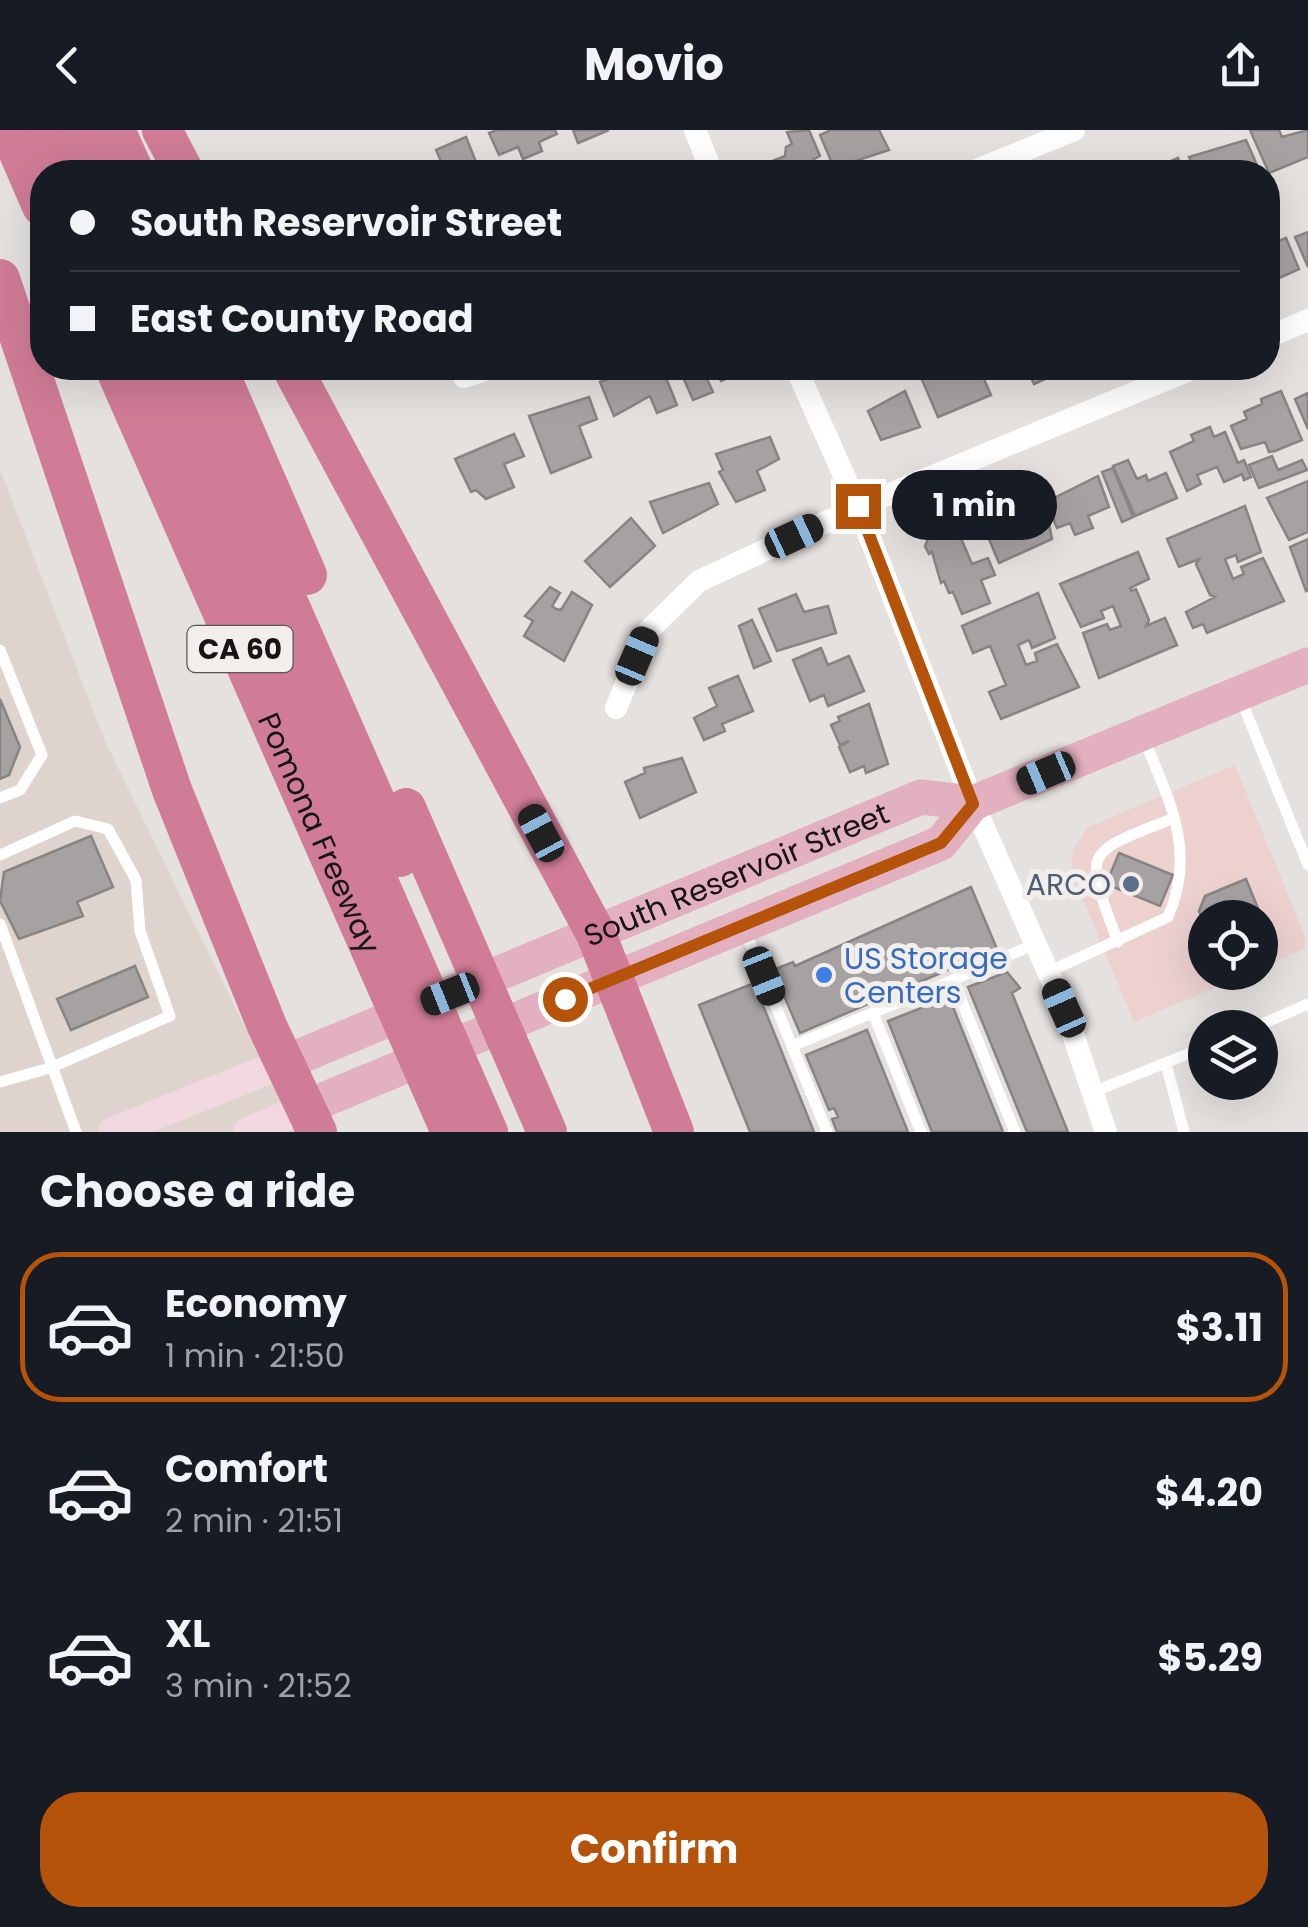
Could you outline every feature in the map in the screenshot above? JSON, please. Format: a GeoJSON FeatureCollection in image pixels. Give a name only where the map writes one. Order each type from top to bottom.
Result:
{"type":"FeatureCollection","features":[{"type":"Feature","properties":{"kind":"highway"},"geometry":{"type":"LineString","coordinates":[[8,130],[30,179]]}},
{"type":"Feature","properties":{"kind":"highway"},"geometry":{"type":"LineString","coordinates":[[48,130],[61,160]]}},
{"type":"Feature","properties":{"kind":"highway"},"geometry":{"type":"LineString","coordinates":[[80,130],[94,160]]}},
{"type":"Feature","properties":{"kind":"highway"},"geometry":{"type":"LineString","coordinates":[[115,130],[129,160]]}},
{"type":"Feature","properties":{"kind":"highway"},"geometry":{"type":"LineString","coordinates":[[162,130],[178,160]]}},
{"type":"Feature","properties":{"kind":"highway"},"geometry":{"type":"LineString","coordinates":[[0,279],[30,370]]}},
{"type":"Feature","properties":{"kind":"highway"},"geometry":{"type":"LineString","coordinates":[[33,380],[130,674],[214,900],[311,1120]]}},
{"type":"Feature","properties":{"kind":"highway","name":"Pomona Freeway"},"geometry":{"type":"LineString","coordinates":[[120,380],[407,914],[506,1127]]}},
{"type":"Feature","properties":{"kind":"highway"},"geometry":{"type":"LineString","coordinates":[[159,380],[407,914]]}},
{"type":"Feature","properties":{"kind":"highway"},"geometry":{"type":"LineString","coordinates":[[190,380],[407,914]]}},
{"type":"Feature","properties":{"kind":"highway","name":"Pomona Freeway"},"geometry":{"type":"LineString","coordinates":[[221,380],[407,914],[506,1127]]}},
{"type":"Feature","properties":{"kind":"highway"},"geometry":{"type":"LineString","coordinates":[[298,380],[596,934],[674,1132]]}},
{"type":"Feature","properties":{"kind":"main road","name":"South Reservoir Street"},"geometry":{"type":"LineString","coordinates":[[248,1132],[311,1120],[616,978],[941,843],[973,804],[1308,665]]}},
{"type":"Feature","properties":{"kind":"main road","name":"South Reservoir Street"},"geometry":{"type":"LineString","coordinates":[[114,1132],[922,796],[973,804]]}},
{"type":"Feature","properties":{"kind":"street"},"geometry":{"type":"LineString","coordinates":[[695,130],[707,160]]}},
{"type":"Feature","properties":{"kind":"street"},"geometry":{"type":"LineString","coordinates":[[1001,160],[1074,130]]}},
{"type":"Feature","properties":{"kind":"street"},"geometry":{"type":"LineString","coordinates":[[1280,332],[1308,320]]}},
{"type":"Feature","properties":{"kind":"street"},"geometry":{"type":"LineString","coordinates":[[801,380],[858,506],[973,804],[1048,972],[1106,1132]]}},
{"type":"Feature","properties":{"kind":"street"},"geometry":{"type":"LineString","coordinates":[[616,708],[648,631],[699,582],[858,506],[1165,380]]}},
{"type":"Feature","properties":{"kind":"lane"},"geometry":{"type":"LineString","coordinates":[[0,650],[42,755],[20,790],[0,798]]}},
{"type":"Feature","properties":{"kind":"lane"},"geometry":{"type":"LineString","coordinates":[[1238,692],[1308,865]]}},
{"type":"Feature","properties":{"kind":"lane"},"geometry":{"type":"LineString","coordinates":[[1048,972],[1168,917],[1178,893],[1183,847],[1141,733]]}},
{"type":"Feature","properties":{"kind":"lane"},"geometry":{"type":"LineString","coordinates":[[1118,942],[1092,872],[1096,856],[1107,844],[1174,818]]}},
{"type":"Feature","properties":{"kind":"lane"},"geometry":{"type":"LineString","coordinates":[[0,855],[74,821],[108,828],[136,880],[140,932],[170,1016],[50,1068],[0,1082]]}},
{"type":"Feature","properties":{"kind":"lane"},"geometry":{"type":"LineString","coordinates":[[0,924],[76,1132]]}},
{"type":"Feature","properties":{"kind":"lane"},"geometry":{"type":"LineString","coordinates":[[744,926],[827,1132]]}},
{"type":"Feature","properties":{"kind":"lane"},"geometry":{"type":"LineString","coordinates":[[792,1046],[1035,944]]}},
{"type":"Feature","properties":{"kind":"lane"},"geometry":{"type":"LineString","coordinates":[[0,958],[14,966]]}},
{"type":"Feature","properties":{"kind":"lane"},"geometry":{"type":"LineString","coordinates":[[952,980],[1014,1132]]}},
{"type":"Feature","properties":{"kind":"lane"},"geometry":{"type":"LineString","coordinates":[[1278,1017],[1308,1004]]}},
{"type":"Feature","properties":{"kind":"lane"},"geometry":{"type":"LineString","coordinates":[[873,1014],[921,1132]]}},
{"type":"Feature","properties":{"kind":"lane"},"geometry":{"type":"LineString","coordinates":[[1092,1092],[1188,1055]]}},
{"type":"Feature","properties":{"kind":"lane"},"geometry":{"type":"LineString","coordinates":[[1166,1064],[1184,1132]]}},
{"type":"Feature","properties":{"kind":"shaded area"},"geometry":{"type":"Polygon","coordinates":[[[0,470],[105,741],[296,1132],[0,1132],[0,470]]]}},
{"type":"Feature","properties":{"kind":"shaded area"},"geometry":{"type":"Polygon","coordinates":[[[1235,765],[1306,939],[1304,949],[1278,960],[1278,900],[1188,900],[1188,990],[1209,990],[1134,1022],[1079,890],[1071,860],[1088,827],[1235,765]]]}},
{"type":"Feature","properties":{"kind":"building"},"geometry":{"type":"Polygon","coordinates":[[[555,130],[557,134],[539,142],[542,151],[523,159],[518,147],[499,155],[489,133],[555,130]]]}},
{"type":"Feature","properties":{"kind":"building"},"geometry":{"type":"Polygon","coordinates":[[[573,130],[609,130],[578,143],[573,130]]]}},
{"type":"Feature","properties":{"kind":"building"},"geometry":{"type":"Polygon","coordinates":[[[809,130],[820,156],[814,160],[775,160],[785,156],[786,147],[792,144],[787,132],[809,130]]]}},
{"type":"Feature","properties":{"kind":"building"},"geometry":{"type":"Polygon","coordinates":[[[831,130],[879,130],[889,150],[858,160],[831,160],[820,135],[831,130]]]}},
{"type":"Feature","properties":{"kind":"building"},"geometry":{"type":"Polygon","coordinates":[[[1250,130],[1279,130],[1282,137],[1308,130],[1308,157],[1280,168],[1280,160],[1263,160],[1250,130]]]}},
{"type":"Feature","properties":{"kind":"building"},"geometry":{"type":"Polygon","coordinates":[[[466,137],[475,160],[440,160],[436,150],[466,137]]]}},
{"type":"Feature","properties":{"kind":"building"},"geometry":{"type":"Polygon","coordinates":[[[1246,140],[1255,160],[1190,160],[1189,157],[1246,140]]]}},
{"type":"Feature","properties":{"kind":"building"},"geometry":{"type":"Polygon","coordinates":[[[1308,232],[1308,267],[1295,237],[1308,232]]]}},
{"type":"Feature","properties":{"kind":"building"},"geometry":{"type":"Polygon","coordinates":[[[1286,238],[1299,269],[1280,278],[1280,240],[1286,238]]]}},
{"type":"Feature","properties":{"kind":"building"},"geometry":{"type":"Polygon","coordinates":[[[667,380],[677,405],[657,413],[650,396],[614,416],[600,382],[667,380]]]}},
{"type":"Feature","properties":{"kind":"building"},"geometry":{"type":"Polygon","coordinates":[[[684,380],[707,380],[713,392],[693,400],[684,380]]]}},
{"type":"Feature","properties":{"kind":"building"},"geometry":{"type":"Polygon","coordinates":[[[922,380],[984,380],[991,395],[938,417],[922,380]]]}},
{"type":"Feature","properties":{"kind":"building"},"geometry":{"type":"Polygon","coordinates":[[[905,391],[920,427],[881,440],[868,411],[905,391]]]}},
{"type":"Feature","properties":{"kind":"building"},"geometry":{"type":"Polygon","coordinates":[[[1281,391],[1302,440],[1269,452],[1265,442],[1241,449],[1231,426],[1247,419],[1244,412],[1262,404],[1261,399],[1281,391]]]}},
{"type":"Feature","properties":{"kind":"building"},"geometry":{"type":"Polygon","coordinates":[[[1308,393],[1308,429],[1295,399],[1308,393]]]}},
{"type":"Feature","properties":{"kind":"building"},"geometry":{"type":"Polygon","coordinates":[[[589,397],[597,419],[579,426],[591,457],[551,473],[529,416],[589,397]]]}},
{"type":"Feature","properties":{"kind":"building"},"geometry":{"type":"Polygon","coordinates":[[[1210,427],[1214,437],[1225,432],[1238,463],[1244,460],[1251,477],[1244,480],[1242,474],[1224,482],[1217,467],[1197,475],[1201,484],[1187,491],[1170,452],[1194,441],[1191,435],[1210,427]]]}},
{"type":"Feature","properties":{"kind":"building"},"geometry":{"type":"Polygon","coordinates":[[[514,434],[524,456],[504,464],[514,487],[486,499],[476,490],[471,492],[455,459],[514,434]]]}},
{"type":"Feature","properties":{"kind":"building"},"geometry":{"type":"Polygon","coordinates":[[[770,437],[779,459],[757,471],[765,490],[736,502],[719,472],[723,470],[716,454],[770,437]]]}},
{"type":"Feature","properties":{"kind":"building"},"geometry":{"type":"Polygon","coordinates":[[[1272,456],[1278,470],[1302,460],[1307,470],[1259,488],[1249,465],[1272,456]]]}},
{"type":"Feature","properties":{"kind":"building"},"geometry":{"type":"Polygon","coordinates":[[[1128,460],[1137,479],[1146,475],[1148,481],[1166,473],[1177,498],[1135,516],[1113,466],[1128,460]]]}},
{"type":"Feature","properties":{"kind":"building"},"geometry":{"type":"Polygon","coordinates":[[[1113,468],[1133,517],[1122,522],[1102,472],[1113,468]]]}},
{"type":"Feature","properties":{"kind":"building"},"geometry":{"type":"Polygon","coordinates":[[[1098,476],[1109,507],[1088,516],[1093,528],[1075,535],[1070,523],[1057,528],[1046,502],[1098,476]]]}},
{"type":"Feature","properties":{"kind":"building"},"geometry":{"type":"Polygon","coordinates":[[[1308,481],[1308,532],[1289,540],[1267,498],[1308,481]]]}},
{"type":"Feature","properties":{"kind":"building"},"geometry":{"type":"Polygon","coordinates":[[[709,483],[718,504],[663,533],[650,502],[709,483]]]}},
{"type":"Feature","properties":{"kind":"building"},"geometry":{"type":"Polygon","coordinates":[[[1245,506],[1261,552],[1238,562],[1236,555],[1225,559],[1233,579],[1244,574],[1241,567],[1263,558],[1284,601],[1207,633],[1203,624],[1193,628],[1186,612],[1215,597],[1210,595],[1196,564],[1199,559],[1179,567],[1167,539],[1245,506]]]}},
{"type":"Feature","properties":{"kind":"building"},"geometry":{"type":"Polygon","coordinates":[[[1006,509],[1013,527],[1047,514],[1052,539],[999,563],[981,520],[1006,509]]]}},
{"type":"Feature","properties":{"kind":"building"},"geometry":{"type":"Polygon","coordinates":[[[631,518],[655,546],[610,587],[585,561],[631,518]]]}},
{"type":"Feature","properties":{"kind":"building"},"geometry":{"type":"Polygon","coordinates":[[[957,529],[972,564],[988,558],[995,575],[981,580],[990,603],[962,614],[953,592],[949,593],[944,581],[941,583],[932,552],[929,554],[925,546],[929,537],[957,529]]]}},
{"type":"Feature","properties":{"kind":"building"},"geometry":{"type":"Polygon","coordinates":[[[1308,539],[1308,590],[1306,591],[1290,547],[1308,539]]]}},
{"type":"Feature","properties":{"kind":"building"},"geometry":{"type":"Polygon","coordinates":[[[1138,552],[1149,579],[1130,588],[1131,591],[1136,589],[1149,620],[1146,626],[1165,618],[1177,645],[1099,678],[1083,633],[1107,624],[1110,630],[1121,626],[1113,606],[1101,611],[1104,618],[1081,627],[1060,584],[1138,552]]]}},
{"type":"Feature","properties":{"kind":"building"},"geometry":{"type":"Polygon","coordinates":[[[550,587],[560,593],[552,606],[556,609],[561,610],[572,592],[592,605],[564,661],[524,636],[533,621],[525,616],[550,587]]]}},
{"type":"Feature","properties":{"kind":"building"},"geometry":{"type":"Polygon","coordinates":[[[1038,593],[1055,638],[1032,648],[1029,640],[1018,645],[1026,665],[1037,661],[1035,653],[1057,644],[1079,687],[1001,719],[989,692],[1006,685],[990,646],[973,653],[962,626],[1038,593]]]}},
{"type":"Feature","properties":{"kind":"building"},"geometry":{"type":"Polygon","coordinates":[[[796,594],[804,612],[828,606],[836,633],[777,651],[759,609],[796,594]]]}},
{"type":"Feature","properties":{"kind":"building"},"geometry":{"type":"Polygon","coordinates":[[[752,620],[771,661],[754,668],[739,626],[752,620]]]}},
{"type":"Feature","properties":{"kind":"building"},"geometry":{"type":"Polygon","coordinates":[[[821,648],[828,665],[849,656],[864,691],[828,706],[824,695],[810,701],[793,660],[821,648]]]}},
{"type":"Feature","properties":{"kind":"building"},"geometry":{"type":"Polygon","coordinates":[[[738,676],[753,711],[722,724],[725,731],[704,740],[694,718],[717,706],[709,688],[738,676]]]}},
{"type":"Feature","properties":{"kind":"building"},"geometry":{"type":"Polygon","coordinates":[[[0,699],[20,747],[9,775],[0,779],[0,699]]]}},
{"type":"Feature","properties":{"kind":"building"},"geometry":{"type":"Polygon","coordinates":[[[869,704],[888,764],[866,773],[864,766],[850,772],[839,747],[849,741],[840,745],[831,725],[840,721],[838,717],[869,704]]]}},
{"type":"Feature","properties":{"kind":"building"},"geometry":{"type":"Polygon","coordinates":[[[682,758],[696,792],[640,818],[625,782],[645,773],[644,768],[682,758]]]}},
{"type":"Feature","properties":{"kind":"building"},"geometry":{"type":"Polygon","coordinates":[[[91,836],[113,887],[77,902],[83,916],[19,939],[0,901],[4,872],[91,836]]]}},
{"type":"Feature","properties":{"kind":"building"},"geometry":{"type":"Polygon","coordinates":[[[1119,853],[1173,875],[1160,906],[1106,884],[1119,853]]]}},
{"type":"Feature","properties":{"kind":"building"},"geometry":{"type":"Polygon","coordinates":[[[1246,879],[1255,900],[1203,900],[1246,879]]]}},
{"type":"Feature","properties":{"kind":"building"},"geometry":{"type":"Polygon","coordinates":[[[971,887],[997,949],[800,1033],[773,970],[793,962],[795,966],[971,887]]]}},
{"type":"Feature","properties":{"kind":"building"},"geometry":{"type":"Polygon","coordinates":[[[135,966],[148,997],[71,1030],[57,999],[135,966]]]}},
{"type":"Feature","properties":{"kind":"building"},"geometry":{"type":"Polygon","coordinates":[[[1007,972],[1020,988],[1012,993],[1068,1132],[1027,1132],[968,987],[1007,972]]]}},
{"type":"Feature","properties":{"kind":"building"},"geometry":{"type":"Polygon","coordinates":[[[754,983],[814,1132],[750,1132],[699,1005],[754,983]]]}},
{"type":"Feature","properties":{"kind":"building"},"geometry":{"type":"Polygon","coordinates":[[[949,997],[1003,1132],[932,1132],[888,1021],[949,997]]]}},
{"type":"Feature","properties":{"kind":"building"},"geometry":{"type":"Polygon","coordinates":[[[867,1030],[908,1132],[837,1132],[832,1119],[838,1117],[834,1108],[829,1110],[806,1055],[867,1030]]]}},
{"type":"Feature","properties":{"kind":"place","name":"ARCO"},"geometry":{"type":"Point","coordinates":[1131,884]}},
{"type":"Feature","properties":{"kind":"place","name":"US Storage Centers"},"geometry":{"type":"Point","coordinates":[824,975]}},
{"type":"Feature","properties":{"kind":"route"},"geometry":{"type":"LineString","coordinates":[[565,999],[941,843],[973,804],[858,506]]}}]}
